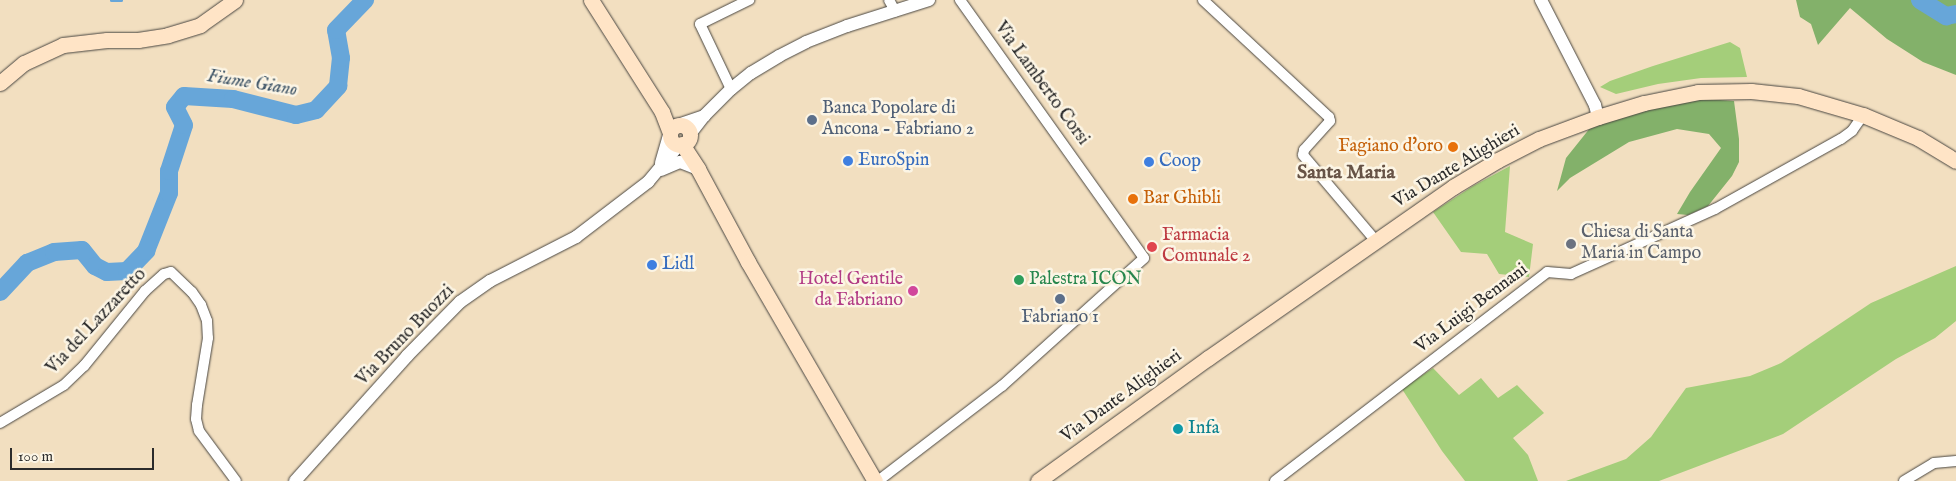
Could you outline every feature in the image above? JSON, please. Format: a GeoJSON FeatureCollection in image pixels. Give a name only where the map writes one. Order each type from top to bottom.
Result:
{"type":"FeatureCollection","features":[{"type":"Feature","properties":{"kind":"main road"},"geometry":{"type":"LineString","coordinates":[[0,83],[24,63],[63,45],[168,36],[200,25],[235,0]]}},
{"type":"Feature","properties":{"kind":"main road"},"geometry":{"type":"LineString","coordinates":[[591,0],[662,112],[679,135],[748,262],[876,481]]}},
{"type":"Feature","properties":{"kind":"main road","name":"Via Dante Alighieri"},"geometry":{"type":"LineString","coordinates":[[1038,481],[1375,240],[1454,187],[1498,160],[1539,139],[1598,117],[1644,103],[1698,92],[1751,91],[1798,96],[1863,115],[1918,138],[1956,161]]}},
{"type":"Feature","properties":{"kind":"street"},"geometry":{"type":"LineString","coordinates":[[731,89],[700,24],[749,0]]}},
{"type":"Feature","properties":{"kind":"street"},"geometry":{"type":"LineString","coordinates":[[659,170],[679,135],[704,116],[731,89],[751,73],[806,42],[892,6],[928,0]]}},
{"type":"Feature","properties":{"kind":"street","name":"Via Lamberto Corsi"},"geometry":{"type":"LineString","coordinates":[[876,481],[1002,386],[1144,258],[960,0]]}},
{"type":"Feature","properties":{"kind":"street"},"geometry":{"type":"LineString","coordinates":[[1203,0],[1329,116],[1330,121],[1304,150],[1303,155],[1375,240]]}},
{"type":"Feature","properties":{"kind":"street"},"geometry":{"type":"LineString","coordinates":[[1541,0],[1595,105],[1598,117]]}},
{"type":"Feature","properties":{"kind":"street","name":"Via Luigi Bennani"},"geometry":{"type":"LineString","coordinates":[[1275,481],[1547,272],[1571,274],[1715,209],[1841,139],[1852,131],[1863,115]]}},
{"type":"Feature","properties":{"kind":"street","name":"Via Bruno Buozzi"},"geometry":{"type":"LineString","coordinates":[[295,481],[407,356],[460,302],[490,281],[576,237],[648,182],[659,170],[680,162],[698,169]]}},
{"type":"Feature","properties":{"kind":"street","name":"Via del Lazzaretto"},"geometry":{"type":"LineString","coordinates":[[0,423],[64,385],[84,366],[145,291],[164,274],[171,272],[192,292],[201,305],[207,321],[208,338],[196,419],[199,431],[236,481]]}},
{"type":"Feature","properties":{"kind":"street"},"geometry":{"type":"LineString","coordinates":[[1904,481],[1934,462],[1956,461]]}},
{"type":"Feature","properties":{"kind":"green space"},"geometry":{"type":"Polygon","coordinates":[[[1796,0],[1956,0],[1956,75],[1923,62],[1887,39],[1850,8],[1818,45],[1811,24],[1800,17],[1796,0]]]}},
{"type":"Feature","properties":{"kind":"green space"},"geometry":{"type":"Polygon","coordinates":[[[1730,42],[1740,48],[1747,77],[1701,78],[1658,84],[1616,94],[1600,87],[1610,81],[1653,66],[1730,42]]]}},
{"type":"Feature","properties":{"kind":"green space"},"geometry":{"type":"Polygon","coordinates":[[[1706,99],[1734,101],[1739,139],[1739,162],[1732,176],[1708,206],[1688,215],[1677,214],[1721,148],[1709,134],[1677,129],[1629,142],[1570,178],[1557,191],[1566,158],[1590,128],[1651,107],[1706,99]]]}},
{"type":"Feature","properties":{"kind":"green space"},"geometry":{"type":"Polygon","coordinates":[[[1510,166],[1505,232],[1533,244],[1529,277],[1499,274],[1487,254],[1461,252],[1433,212],[1473,186],[1510,166]]]}},
{"type":"Feature","properties":{"kind":"green space"},"geometry":{"type":"Polygon","coordinates":[[[1956,266],[1956,321],[1935,338],[1896,359],[1783,434],[1659,481],[1566,481],[1626,459],[1651,437],[1686,388],[1750,376],[1781,363],[1871,303],[1956,266]]]}},
{"type":"Feature","properties":{"kind":"green space"},"geometry":{"type":"Polygon","coordinates":[[[1433,368],[1459,395],[1481,378],[1498,398],[1517,385],[1544,413],[1513,438],[1528,455],[1538,481],[1465,481],[1442,451],[1402,389],[1433,368]]]}},
{"type":"Feature","properties":{"kind":"waterway"},"geometry":{"type":"LineString","coordinates":[[111,0],[121,0]]}},
{"type":"Feature","properties":{"kind":"waterway","name":"Fiume Giano"},"geometry":{"type":"LineString","coordinates":[[0,292],[27,263],[54,252],[82,250],[95,266],[107,272],[127,271],[146,251],[169,193],[169,171],[184,125],[175,107],[184,96],[233,99],[296,115],[316,110],[338,86],[341,58],[336,30],[365,0]]}},
{"type":"Feature","properties":{"kind":"waterway","name":"Fiume Giano"},"geometry":{"type":"LineString","coordinates":[[1920,0],[1946,16],[1956,14]]}},
{"type":"Feature","properties":{"kind":"place","name":"Banca Popolare di Ancona - Fabriano 2"},"geometry":{"type":"Point","coordinates":[812,120]}},
{"type":"Feature","properties":{"kind":"place","name":"Fagiano d'oro"},"geometry":{"type":"Point","coordinates":[1453,147]}},
{"type":"Feature","properties":{"kind":"place","name":"EuroSpin"},"geometry":{"type":"Point","coordinates":[848,161]}},
{"type":"Feature","properties":{"kind":"place","name":"Coop"},"geometry":{"type":"Point","coordinates":[1149,162]}},
{"type":"Feature","properties":{"kind":"place","name":"Bar Ghibli"},"geometry":{"type":"Point","coordinates":[1133,199]}},
{"type":"Feature","properties":{"kind":"place","name":"Chiesa di Santa Maria in Campo"},"geometry":{"type":"Point","coordinates":[1571,244]}},
{"type":"Feature","properties":{"kind":"place","name":"Farmacia Comunale 2"},"geometry":{"type":"Point","coordinates":[1152,247]}},
{"type":"Feature","properties":{"kind":"place","name":"Lidl"},"geometry":{"type":"Point","coordinates":[652,265]}},
{"type":"Feature","properties":{"kind":"place","name":"Palestra ICON"},"geometry":{"type":"Point","coordinates":[1019,280]}},
{"type":"Feature","properties":{"kind":"place","name":"Hotel Gentile da Fabriano"},"geometry":{"type":"Point","coordinates":[913,291]}},
{"type":"Feature","properties":{"kind":"place","name":"Fabriano 1"},"geometry":{"type":"Point","coordinates":[1060,299]}},
{"type":"Feature","properties":{"kind":"place","name":"Infa"},"geometry":{"type":"Point","coordinates":[1178,429]}},
{"type":"Feature","properties":{"kind":"district","name":"Santa Maria"},"geometry":{"type":"Point","coordinates":[1346,172]}}]}
